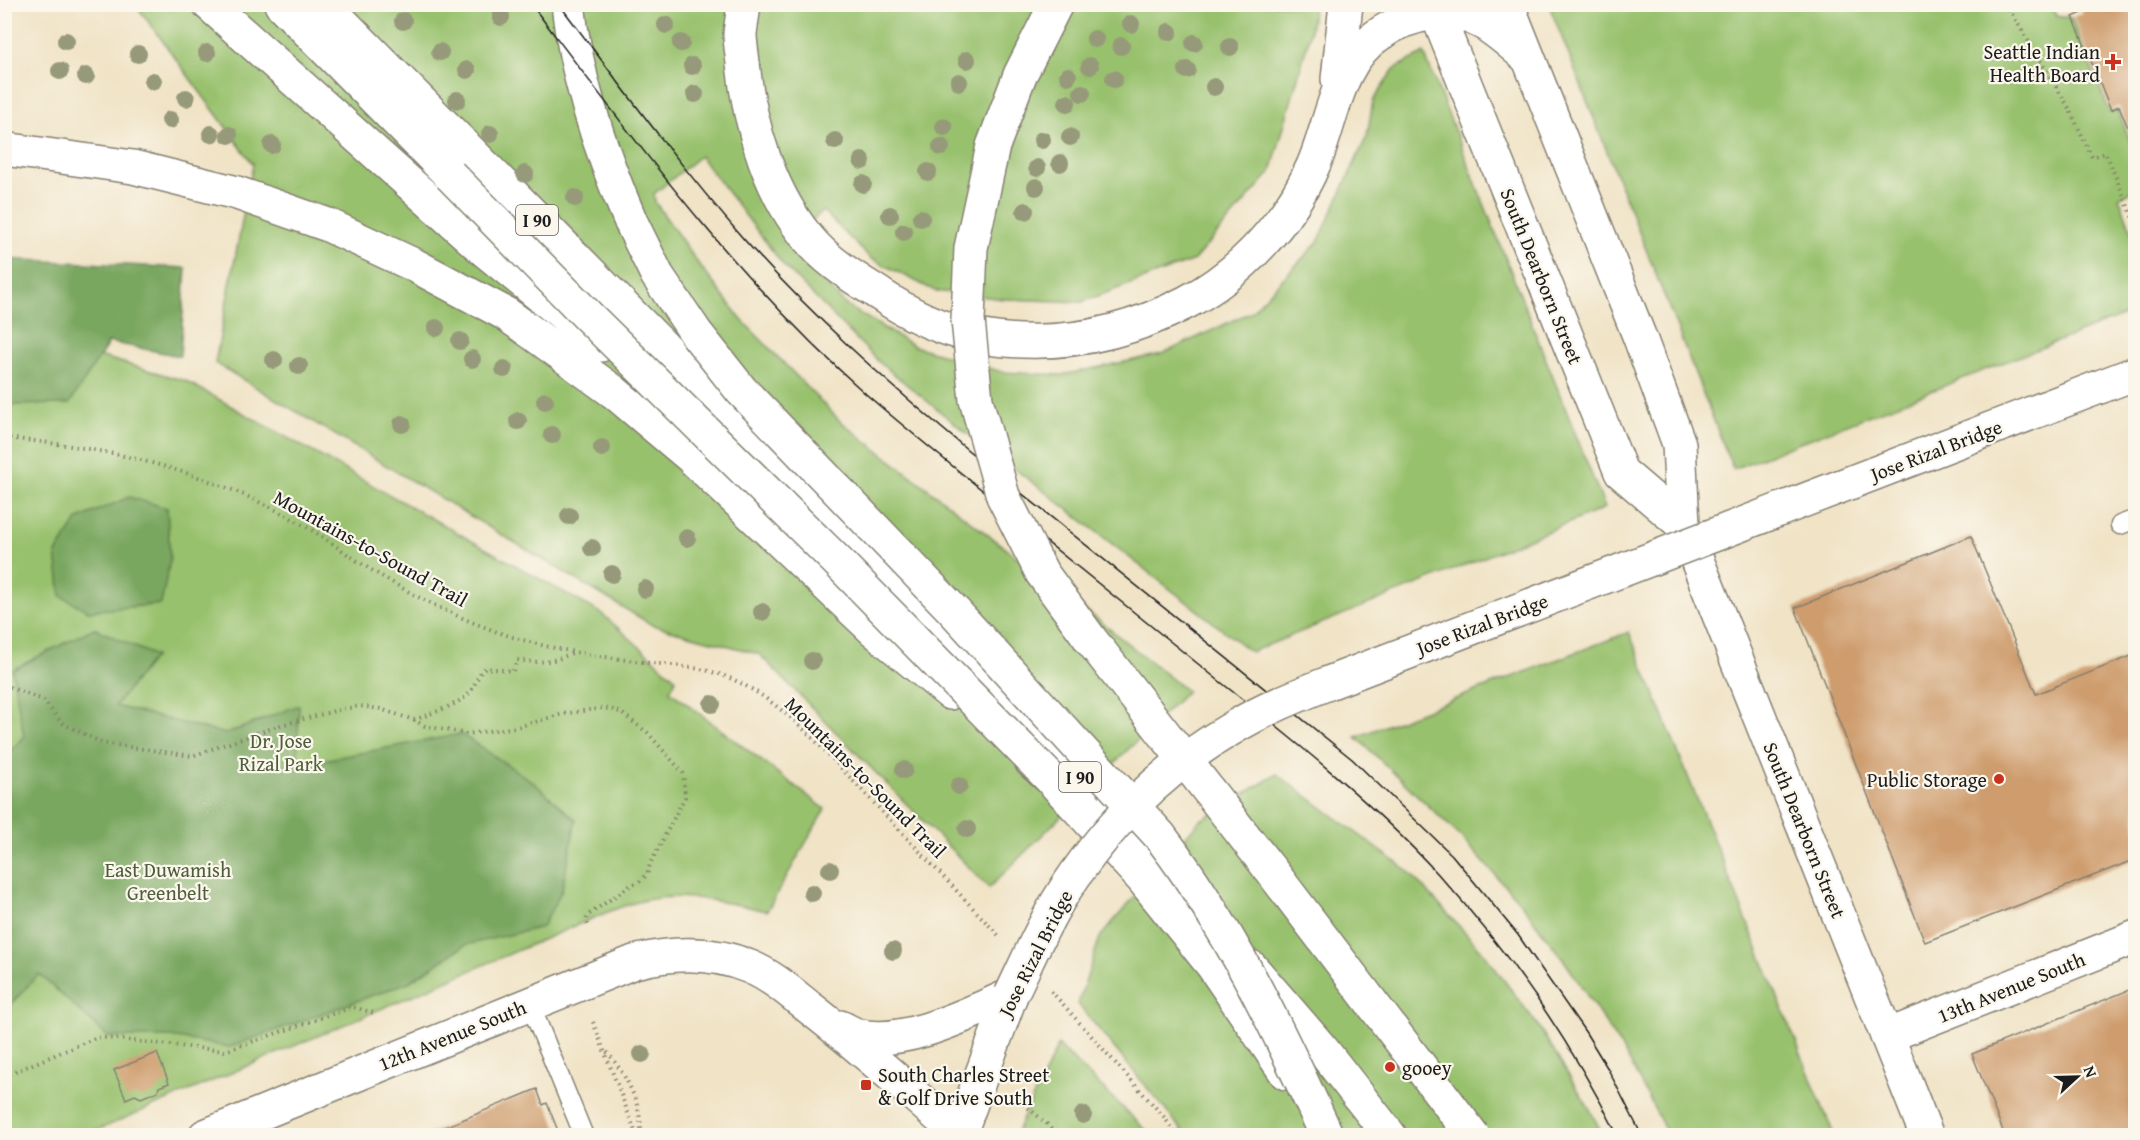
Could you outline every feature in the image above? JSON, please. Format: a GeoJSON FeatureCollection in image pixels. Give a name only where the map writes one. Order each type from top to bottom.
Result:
{"type":"FeatureCollection","features":[{"type":"Feature","properties":{"kind":"main road"},"geometry":{"type":"LineString","coordinates":[[209,4],[483,249],[611,354],[751,436]]}},
{"type":"Feature","properties":{"kind":"main road","name":"I 90"},"geometry":{"type":"LineString","coordinates":[[281,4],[590,318],[837,561],[1051,779],[1142,878],[1213,966],[1280,1062],[1325,1136]]}},
{"type":"Feature","properties":{"kind":"main road","name":"I 90"},"geometry":{"type":"LineString","coordinates":[[324,4],[751,436],[1134,834],[1321,1048],[1390,1136]]}},
{"type":"Feature","properties":{"kind":"main road"},"geometry":{"type":"LineString","coordinates":[[568,4],[577,60],[587,102],[614,183],[657,275],[696,333],[741,390],[953,610],[1160,836],[1207,901],[1250,974],[1325,1136]]}},
{"type":"Feature","properties":{"kind":"main road"},"geometry":{"type":"LineString","coordinates":[[744,4],[740,36],[746,95],[758,144],[777,188],[815,246],[847,273],[925,321],[969,335],[1014,341],[1083,339],[1128,328],[1190,300],[1228,274],[1262,243],[1290,207],[1313,167],[1348,69],[1365,45],[1381,32],[1402,21],[1435,9],[1480,21],[1528,57]]}},
{"type":"Feature","properties":{"kind":"main road"},"geometry":{"type":"LineString","coordinates":[[1056,4],[1020,75],[993,146],[971,248],[968,320],[976,400],[1003,496],[1042,573],[1091,640],[1288,892],[1473,1136]]}},
{"type":"Feature","properties":{"kind":"main road"},"geometry":{"type":"LineString","coordinates":[[1336,102],[1346,4]]}},
{"type":"Feature","properties":{"kind":"main road","name":"South Dearborn Street"},"geometry":{"type":"LineString","coordinates":[[1507,4],[1640,338],[1679,444],[1683,525],[1927,1136]]}},
{"type":"Feature","properties":{"kind":"main road","name":"South Dearborn Street"},"geometry":{"type":"LineString","coordinates":[[1435,9],[1621,472],[1683,525]]}},
{"type":"Feature","properties":{"kind":"main road"},"geometry":{"type":"LineString","coordinates":[[4,149],[133,166],[237,193],[328,225],[426,271],[506,314],[605,385],[691,457],[874,630],[1051,779]]}},
{"type":"Feature","properties":{"kind":"main road","name":"Jose Rizal Bridge"},"geometry":{"type":"LineString","coordinates":[[960,1135],[1011,995],[1052,911],[1092,851],[1156,783],[1236,726],[1266,710],[1331,682],[2136,373]]}},
{"type":"Feature","properties":{"kind":"main road","name":"13th Avenue South"},"geometry":{"type":"LineString","coordinates":[[1887,1036],[2136,937]]}},
{"type":"Feature","properties":{"kind":"main road","name":"12th Avenue South"},"geometry":{"type":"LineString","coordinates":[[218,1133],[530,1004],[634,962],[656,956],[704,955],[727,959],[750,967],[772,978],[827,1021]]}},
{"type":"Feature","properties":{"kind":"main road"},"geometry":{"type":"LineString","coordinates":[[827,1021],[858,1035],[887,1038],[923,1031],[1011,995]]}},
{"type":"Feature","properties":{"kind":"main road"},"geometry":{"type":"LineString","coordinates":[[827,1021],[960,1135]]}},
{"type":"Feature","properties":{"kind":"lane"},"geometry":{"type":"LineString","coordinates":[[530,1004],[579,1134]]}},
{"type":"Feature","properties":{"kind":"path"},"geometry":{"type":"LineString","coordinates":[[2006,4],[2069,108],[2092,157],[2106,153],[2136,226]]}},
{"type":"Feature","properties":{"kind":"path","name":"Mountains-to-Sound Trail"},"geometry":{"type":"LineString","coordinates":[[4,438],[57,442],[125,455],[188,472],[250,498],[309,528],[361,563],[426,601],[486,628],[527,642],[573,653],[700,669],[751,688],[780,708],[811,736],[1004,941]]}},
{"type":"Feature","properties":{"kind":"path"},"geometry":{"type":"LineString","coordinates":[[414,720],[464,699],[470,693],[481,671],[486,668],[513,671],[517,660],[546,663],[573,653]]}},
{"type":"Feature","properties":{"kind":"path"},"geometry":{"type":"LineString","coordinates":[[4,686],[43,700],[62,723],[102,743],[192,756],[281,725],[360,706],[380,709],[425,726],[467,734],[517,727],[563,714],[602,708],[620,712],[648,733],[679,766],[683,773],[685,797],[650,864],[647,875],[588,915],[586,920],[589,927]]}},
{"type":"Feature","properties":{"kind":"path"},"geometry":{"type":"LineString","coordinates":[[1044,984],[1164,1117],[1177,1136]]}},
{"type":"Feature","properties":{"kind":"path"},"geometry":{"type":"LineString","coordinates":[[4,1076],[98,1037],[218,1052],[353,1006],[374,1013]]}},
{"type":"Feature","properties":{"kind":"path"},"geometry":{"type":"LineString","coordinates":[[593,1022],[639,1136]]}},
{"type":"Feature","properties":{"kind":"path"},"geometry":{"type":"LineString","coordinates":[[603,1048],[627,1079],[638,1110],[639,1136]]}},
{"type":"Feature","properties":{"kind":"path"},"geometry":{"type":"LineString","coordinates":[[1020,1100],[1057,1136]]}},
{"type":"Feature","properties":{"kind":"green space"},"geometry":{"type":"Polygon","coordinates":[[[136,5],[1314,5],[1309,38],[1271,172],[1194,260],[1082,302],[1004,299],[935,291],[870,258],[823,211],[785,243],[847,306],[914,346],[1002,372],[1062,375],[1162,354],[1251,312],[1318,242],[1367,136],[1373,101],[1394,69],[1424,53],[1605,508],[1251,652],[964,431],[880,363],[784,266],[700,156],[654,194],[655,202],[741,319],[840,421],[1187,691],[989,888],[759,654],[652,625],[215,363],[253,164],[136,5]]]}},
{"type":"Feature","properties":{"kind":"green space"},"geometry":{"type":"Polygon","coordinates":[[[1549,5],[2051,5],[2056,15],[2071,18],[2110,113],[2118,110],[2135,153],[2135,190],[2119,197],[2135,240],[2135,311],[1733,469],[1549,5]]]}},
{"type":"Feature","properties":{"kind":"green space"},"geometry":{"type":"Polygon","coordinates":[[[4,259],[186,268],[180,356],[109,342],[69,404],[5,405],[4,259]]]}},
{"type":"Feature","properties":{"kind":"green space","name":"Dr. Jose Rizal Park"},"geometry":{"type":"Polygon","coordinates":[[[19,333],[186,381],[601,613],[676,679],[670,691],[825,809],[767,911],[684,897],[651,899],[630,904],[86,1135],[5,1135],[4,334],[19,333]]]}},
{"type":"Feature","properties":{"kind":"green space"},"geometry":{"type":"Polygon","coordinates":[[[129,497],[167,508],[170,560],[161,604],[88,611],[61,596],[56,553],[78,519],[129,497]]]}},
{"type":"Feature","properties":{"kind":"green space","name":"East Duwamish Greenbelt"},"geometry":{"type":"Polygon","coordinates":[[[94,628],[155,656],[115,706],[226,734],[299,705],[297,765],[461,734],[533,782],[576,820],[562,890],[542,927],[465,945],[409,982],[230,1047],[171,1037],[108,1037],[39,974],[9,1006],[5,1005],[5,756],[24,737],[12,670],[94,628]]]}},
{"type":"Feature","properties":{"kind":"green space"},"geometry":{"type":"Polygon","coordinates":[[[1629,632],[1834,1135],[1668,1135],[1626,1055],[1568,966],[1523,906],[1461,837],[1356,737],[1629,632]]]}},
{"type":"Feature","properties":{"kind":"green space"},"geometry":{"type":"Polygon","coordinates":[[[1277,774],[1408,871],[1482,951],[1537,1024],[1603,1135],[1186,1135],[1078,1004],[1100,937],[1199,821],[1277,774]]]}},
{"type":"Feature","properties":{"kind":"green space"},"geometry":{"type":"Polygon","coordinates":[[[1058,1045],[1151,1135],[1015,1135],[1058,1045]]]}},
{"type":"Feature","properties":{"kind":"building","name":"Seattle Indian Health Board"},"geometry":{"type":"Polygon","coordinates":[[[2079,4],[2136,4],[2136,147],[2119,106],[2111,110],[2073,17],[2082,13],[2079,4]]]}},
{"type":"Feature","properties":{"kind":"building","name":"Public Storage"},"geometry":{"type":"Polygon","coordinates":[[[1971,536],[2036,694],[2136,654],[2136,859],[1925,942],[1795,608],[1971,536]]]}},
{"type":"Feature","properties":{"kind":"building"},"geometry":{"type":"Polygon","coordinates":[[[2136,987],[2136,1136],[2005,1136],[1972,1054],[2136,987]]]}},
{"type":"Feature","properties":{"kind":"building"},"geometry":{"type":"Polygon","coordinates":[[[157,1053],[169,1083],[159,1087],[158,1091],[141,1098],[135,1095],[126,1099],[114,1070],[157,1053]]]}},
{"type":"Feature","properties":{"kind":"building"},"geometry":{"type":"Polygon","coordinates":[[[537,1089],[543,1105],[547,1103],[560,1136],[423,1136],[537,1089]]]}},
{"type":"Feature","properties":{"kind":"tram line"},"geometry":{"type":"LineString","coordinates":[[531,4],[689,208],[774,305],[820,351],[867,395],[931,448],[1304,749],[1413,847],[1464,904],[1514,966],[1580,1066],[1618,1136]]}},
{"type":"Feature","properties":{"kind":"tram line"},"geometry":{"type":"LineString","coordinates":[[559,4],[648,122],[717,208],[767,265],[822,321],[969,451],[1352,759],[1452,855],[1518,935],[1586,1033],[1608,1069],[1642,1136]]}},
{"type":"Feature","properties":{"kind":"place","name":"Seattle Indian Health Board"},"geometry":{"type":"Point","coordinates":[2113,62]}},
{"type":"Feature","properties":{"kind":"place","name":"Public Storage"},"geometry":{"type":"Point","coordinates":[1999,779]}},
{"type":"Feature","properties":{"kind":"place","name":"gooey"},"geometry":{"type":"Point","coordinates":[1390,1067]}},
{"type":"Feature","properties":{"kind":"place","name":"South Charles Street & Golf Drive South"},"geometry":{"type":"Point","coordinates":[866,1085]}}]}
